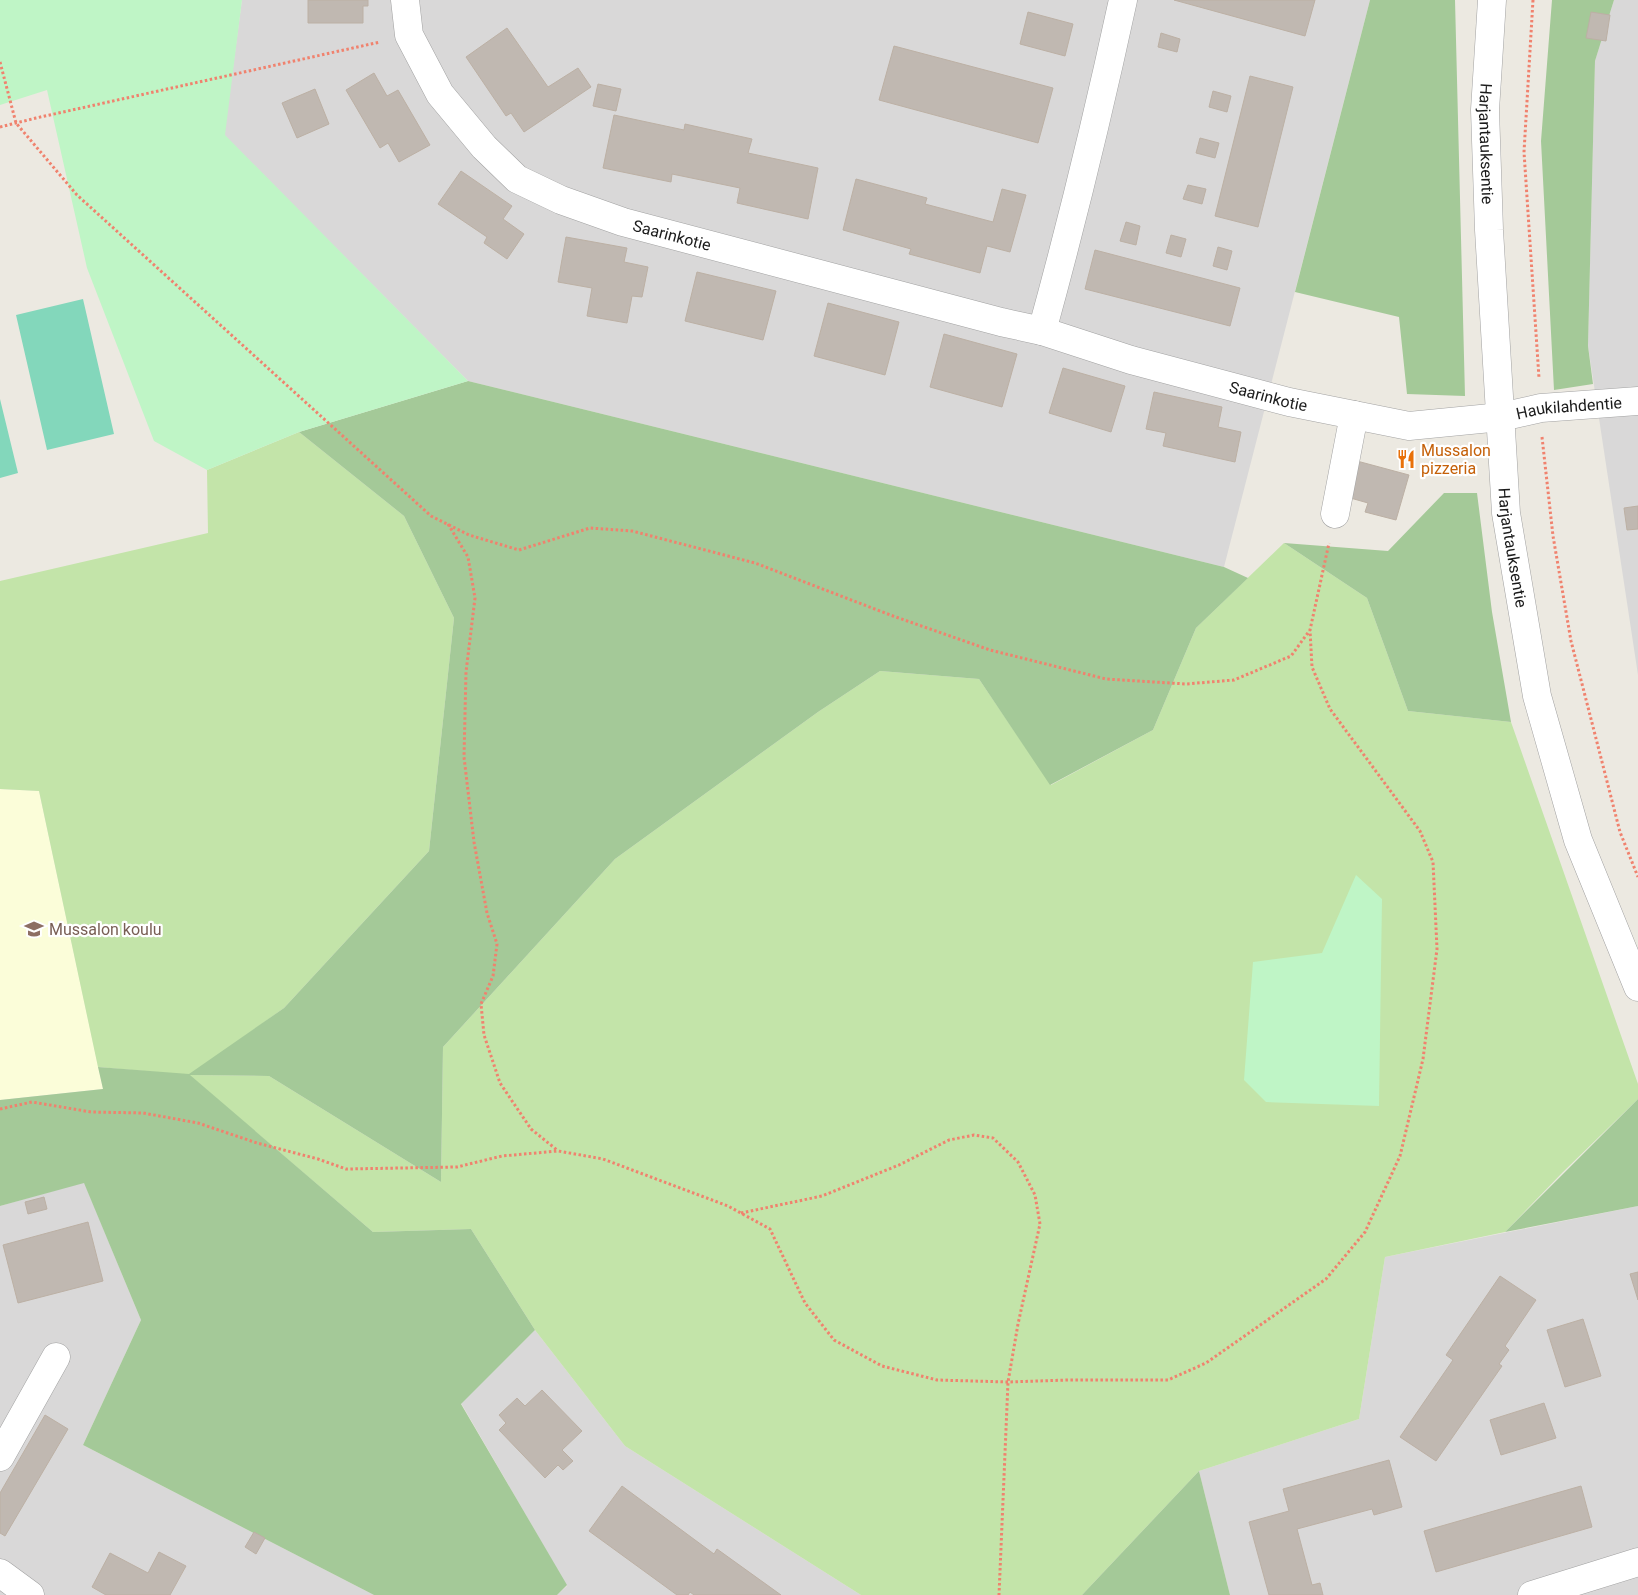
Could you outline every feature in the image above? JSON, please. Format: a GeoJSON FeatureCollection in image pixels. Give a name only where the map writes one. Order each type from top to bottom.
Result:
{"type":"FeatureCollection","features":[{"type":"Feature","properties":{"kind":"street","name":"Saarinkotie"},"geometry":{"type":"LineString","coordinates":[[405,0],[409,35],[440,94],[484,147],[517,179],[561,200],[623,222],[1001,322],[1042,331],[1131,360],[1289,402],[1409,426],[1500,417]]}},
{"type":"Feature","properties":{"kind":"street"},"geometry":{"type":"LineString","coordinates":[[1042,331],[1103,92],[1123,0]]}},
{"type":"Feature","properties":{"kind":"street","name":"Harjantauksentie"},"geometry":{"type":"LineString","coordinates":[[1492,0],[1485,110],[1489,230],[1506,513],[1537,696],[1578,840],[1638,987]]}},
{"type":"Feature","properties":{"kind":"street","name":"Haukilahdentie"},"geometry":{"type":"LineString","coordinates":[[1500,417],[1541,408],[1638,401]]}},
{"type":"Feature","properties":{"kind":"street"},"geometry":{"type":"LineString","coordinates":[[1335,514],[1354,415]]}},
{"type":"Feature","properties":{"kind":"street"},"geometry":{"type":"LineString","coordinates":[[0,1457],[56,1357]]}},
{"type":"Feature","properties":{"kind":"street"},"geometry":{"type":"LineString","coordinates":[[1532,1595],[1638,1562]]}},
{"type":"Feature","properties":{"kind":"street"},"geometry":{"type":"LineString","coordinates":[[0,1574],[30,1595]]}},
{"type":"Feature","properties":{"kind":"path"},"geometry":{"type":"LineString","coordinates":[[1533,0],[1524,152],[1543,450],[1553,536],[1571,642],[1620,832],[1638,877]]}},
{"type":"Feature","properties":{"kind":"path"},"geometry":{"type":"LineString","coordinates":[[0,127],[409,35]]}},
{"type":"Feature","properties":{"kind":"path"},"geometry":{"type":"LineString","coordinates":[[0,62],[16,123],[77,195],[432,516],[469,535],[519,550],[590,528],[632,531],[755,563],[893,616],[990,650],[1106,679],[1186,684],[1234,680],[1291,656],[1310,630]]}},
{"type":"Feature","properties":{"kind":"path"},"geometry":{"type":"LineString","coordinates":[[0,1110],[32,1102],[91,1112],[143,1113],[198,1122],[257,1143],[318,1159],[346,1169],[456,1167],[502,1156],[558,1151],[603,1159],[728,1206],[770,1229],[805,1303],[834,1340],[882,1366],[937,1380],[1008,1382],[1088,1379],[1168,1380],[1206,1363],[1326,1279],[1365,1232],[1400,1156],[1423,1059],[1437,949],[1433,862],[1420,831],[1330,709],[1312,667],[1310,630],[1335,514]]}},
{"type":"Feature","properties":{"kind":"path"},"geometry":{"type":"LineString","coordinates":[[448,524],[468,557],[474,598],[466,672],[464,757],[474,842],[487,913],[497,944],[493,976],[481,1004],[484,1035],[500,1083],[510,1099],[530,1129],[558,1151]]}},
{"type":"Feature","properties":{"kind":"path"},"geometry":{"type":"LineString","coordinates":[[740,1213],[822,1196],[899,1165],[950,1140],[974,1135],[993,1138],[1018,1162],[1035,1195],[1040,1224],[1018,1324],[1008,1382],[1000,1595]]}},
{"type":"Feature","properties":{"kind":"shaded area"},"geometry":{"type":"Polygon","coordinates":[[[242,0],[1370,0],[1224,567],[468,381],[224,135],[242,0]]]}},
{"type":"Feature","properties":{"kind":"shaded area"},"geometry":{"type":"Polygon","coordinates":[[[1370,0],[1455,0],[1465,396],[1407,394],[1399,317],[1295,292],[1370,0]]]}},
{"type":"Feature","properties":{"kind":"shaded area"},"geometry":{"type":"Polygon","coordinates":[[[1552,0],[1614,0],[1595,61],[1588,346],[1593,384],[1554,390],[1541,141],[1552,0]]]}},
{"type":"Feature","properties":{"kind":"shaded area"},"geometry":{"type":"Polygon","coordinates":[[[1614,0],[1638,0],[1638,675],[1588,346],[1595,61],[1614,0]]]}},
{"type":"Feature","properties":{"kind":"shaded area"},"geometry":{"type":"Polygon","coordinates":[[[468,381],[1224,567],[1248,578],[1196,628],[1153,730],[1050,785],[979,679],[880,671],[818,712],[615,859],[443,1047],[441,1182],[269,1076],[190,1075],[373,1232],[471,1229],[535,1330],[461,1404],[567,1585],[557,1595],[374,1595],[83,1445],[141,1320],[84,1183],[0,1206],[0,1100],[103,1089],[98,1067],[189,1074],[284,1008],[429,851],[454,618],[404,516],[299,432],[468,381]]]}},
{"type":"Feature","properties":{"kind":"shaded area"},"geometry":{"type":"Polygon","coordinates":[[[1444,493],[1477,493],[1492,612],[1511,722],[1408,711],[1367,598],[1284,543],[1388,551],[1444,493]]]}},
{"type":"Feature","properties":{"kind":"shaded area","name":"Mussalon koulu"},"geometry":{"type":"Polygon","coordinates":[[[0,789],[39,791],[103,1089],[0,1100],[0,789]]]}},
{"type":"Feature","properties":{"kind":"shaded area"},"geometry":{"type":"Polygon","coordinates":[[[1638,1099],[1638,1206],[1505,1232],[1638,1099]]]}},
{"type":"Feature","properties":{"kind":"shaded area"},"geometry":{"type":"Polygon","coordinates":[[[84,1182],[141,1320],[83,1445],[374,1595],[0,1595],[0,1206],[84,1182]]]}},
{"type":"Feature","properties":{"kind":"shaded area"},"geometry":{"type":"Polygon","coordinates":[[[1638,1206],[1638,1595],[1230,1595],[1199,1471],[1359,1419],[1385,1257],[1638,1206]]]}},
{"type":"Feature","properties":{"kind":"shaded area"},"geometry":{"type":"Polygon","coordinates":[[[535,1330],[625,1446],[861,1595],[557,1595],[567,1586],[461,1403],[535,1330]]]}},
{"type":"Feature","properties":{"kind":"shaded area"},"geometry":{"type":"Polygon","coordinates":[[[1199,1471],[1230,1595],[1082,1595],[1199,1471]]]}},
{"type":"Feature","properties":{"kind":"green space"},"geometry":{"type":"Polygon","coordinates":[[[0,0],[242,0],[225,135],[468,381],[299,432],[207,470],[154,441],[87,268],[47,90],[0,105],[0,0]]]}},
{"type":"Feature","properties":{"kind":"green space"},"geometry":{"type":"Polygon","coordinates":[[[83,299],[114,434],[47,450],[16,315],[83,299]]]}},
{"type":"Feature","properties":{"kind":"green space"},"geometry":{"type":"Polygon","coordinates":[[[0,399],[18,473],[0,478],[0,399]]]}},
{"type":"Feature","properties":{"kind":"green space"},"geometry":{"type":"Polygon","coordinates":[[[299,432],[404,516],[454,618],[429,851],[284,1008],[190,1075],[269,1076],[441,1182],[443,1047],[615,859],[818,712],[880,671],[979,679],[1051,785],[1153,730],[1196,628],[1284,543],[1367,598],[1408,711],[1511,722],[1638,1084],[1638,1099],[1505,1232],[1385,1257],[1359,1419],[1199,1471],[1082,1595],[861,1595],[625,1446],[535,1330],[471,1229],[373,1232],[189,1075],[98,1067],[39,791],[0,789],[0,581],[208,533],[207,470],[299,432]]]}},
{"type":"Feature","properties":{"kind":"green space"},"geometry":{"type":"Polygon","coordinates":[[[1356,875],[1382,899],[1379,1106],[1266,1102],[1244,1080],[1253,962],[1322,953],[1356,875]]]}},
{"type":"Feature","properties":{"kind":"building"},"geometry":{"type":"Polygon","coordinates":[[[308,0],[368,0],[368,6],[363,6],[363,23],[308,23],[308,0]]]}},
{"type":"Feature","properties":{"kind":"building"},"geometry":{"type":"Polygon","coordinates":[[[1174,0],[1315,0],[1305,36],[1174,0]]]}},
{"type":"Feature","properties":{"kind":"building"},"geometry":{"type":"Polygon","coordinates":[[[1028,12],[1073,24],[1065,56],[1020,44],[1028,12]]]}},
{"type":"Feature","properties":{"kind":"building"},"geometry":{"type":"Polygon","coordinates":[[[1591,12],[1610,15],[1606,41],[1586,38],[1591,12]]]}},
{"type":"Feature","properties":{"kind":"building"},"geometry":{"type":"Polygon","coordinates":[[[507,28],[548,87],[578,68],[591,87],[524,132],[511,113],[506,116],[466,57],[507,28]]]}},
{"type":"Feature","properties":{"kind":"building"},"geometry":{"type":"Polygon","coordinates":[[[1161,33],[1180,39],[1177,52],[1158,47],[1161,33]]]}},
{"type":"Feature","properties":{"kind":"building"},"geometry":{"type":"Polygon","coordinates":[[[894,46],[1053,88],[1038,143],[879,100],[894,46]]]}},
{"type":"Feature","properties":{"kind":"building"},"geometry":{"type":"Polygon","coordinates":[[[374,73],[387,96],[398,90],[430,145],[399,162],[388,143],[380,148],[346,90],[374,73]]]}},
{"type":"Feature","properties":{"kind":"building"},"geometry":{"type":"Polygon","coordinates":[[[1250,76],[1293,87],[1258,227],[1215,216],[1250,76]]]}},
{"type":"Feature","properties":{"kind":"building"},"geometry":{"type":"Polygon","coordinates":[[[598,84],[621,89],[616,111],[593,106],[598,84]]]}},
{"type":"Feature","properties":{"kind":"building"},"geometry":{"type":"Polygon","coordinates":[[[315,89],[329,124],[297,138],[282,103],[315,89]]]}},
{"type":"Feature","properties":{"kind":"building"},"geometry":{"type":"Polygon","coordinates":[[[1213,91],[1231,96],[1227,112],[1209,107],[1213,91]]]}},
{"type":"Feature","properties":{"kind":"building"},"geometry":{"type":"Polygon","coordinates":[[[614,115],[684,130],[685,124],[752,139],[748,153],[818,168],[808,219],[737,203],[740,188],[672,174],[671,182],[603,168],[614,115]]]}},
{"type":"Feature","properties":{"kind":"building"},"geometry":{"type":"Polygon","coordinates":[[[1200,138],[1219,143],[1215,158],[1196,153],[1200,138]]]}},
{"type":"Feature","properties":{"kind":"building"},"geometry":{"type":"Polygon","coordinates":[[[461,171],[512,206],[503,219],[524,234],[507,259],[484,243],[487,237],[438,204],[461,171]]]}},
{"type":"Feature","properties":{"kind":"building"},"geometry":{"type":"Polygon","coordinates":[[[856,179],[927,198],[925,204],[993,222],[1002,189],[1026,195],[1010,252],[987,246],[980,273],[909,254],[911,249],[843,230],[856,179]]]}},
{"type":"Feature","properties":{"kind":"building"},"geometry":{"type":"Polygon","coordinates":[[[1188,185],[1206,189],[1202,204],[1183,199],[1188,185]]]}},
{"type":"Feature","properties":{"kind":"building"},"geometry":{"type":"Polygon","coordinates":[[[1126,222],[1140,226],[1136,245],[1120,241],[1126,222]]]}},
{"type":"Feature","properties":{"kind":"building"},"geometry":{"type":"Polygon","coordinates":[[[1171,235],[1186,239],[1181,257],[1166,253],[1171,235]]]}},
{"type":"Feature","properties":{"kind":"building"},"geometry":{"type":"Polygon","coordinates":[[[566,237],[627,248],[624,262],[648,267],[642,297],[632,296],[627,323],[587,316],[592,288],[558,282],[566,237]]]}},
{"type":"Feature","properties":{"kind":"building"},"geometry":{"type":"Polygon","coordinates":[[[1218,247],[1232,251],[1227,270],[1213,266],[1218,247]]]}},
{"type":"Feature","properties":{"kind":"building"},"geometry":{"type":"Polygon","coordinates":[[[1095,250],[1240,288],[1230,326],[1085,289],[1095,250]]]}},
{"type":"Feature","properties":{"kind":"building"},"geometry":{"type":"Polygon","coordinates":[[[697,272],[776,291],[763,340],[685,321],[697,272]]]}},
{"type":"Feature","properties":{"kind":"building"},"geometry":{"type":"Polygon","coordinates":[[[828,303],[899,322],[885,375],[814,356],[828,303]]]}},
{"type":"Feature","properties":{"kind":"building"},"geometry":{"type":"Polygon","coordinates":[[[944,334],[1017,354],[1002,407],[930,387],[944,334]]]}},
{"type":"Feature","properties":{"kind":"building"},"geometry":{"type":"Polygon","coordinates":[[[1063,368],[1125,386],[1111,432],[1049,413],[1063,368]]]}},
{"type":"Feature","properties":{"kind":"building"},"geometry":{"type":"Polygon","coordinates":[[[1154,392],[1222,407],[1218,427],[1241,432],[1235,462],[1163,446],[1166,433],[1146,429],[1154,392]]]}},
{"type":"Feature","properties":{"kind":"building"},"geometry":{"type":"Polygon","coordinates":[[[1357,461],[1409,475],[1396,520],[1365,512],[1368,503],[1347,497],[1357,461]]]}},
{"type":"Feature","properties":{"kind":"building"},"geometry":{"type":"Polygon","coordinates":[[[1638,506],[1638,529],[1627,530],[1624,508],[1638,506]]]}},
{"type":"Feature","properties":{"kind":"building"},"geometry":{"type":"Polygon","coordinates":[[[44,1197],[47,1209],[28,1214],[25,1202],[44,1197]]]}},
{"type":"Feature","properties":{"kind":"building"},"geometry":{"type":"Polygon","coordinates":[[[88,1222],[103,1281],[18,1303],[3,1245],[88,1222]]]}},
{"type":"Feature","properties":{"kind":"building"},"geometry":{"type":"Polygon","coordinates":[[[1638,1272],[1638,1300],[1630,1274],[1638,1272]]]}},
{"type":"Feature","properties":{"kind":"building"},"geometry":{"type":"Polygon","coordinates":[[[1500,1276],[1536,1300],[1505,1346],[1509,1350],[1499,1364],[1502,1366],[1436,1461],[1400,1437],[1453,1360],[1446,1355],[1500,1276]]]}},
{"type":"Feature","properties":{"kind":"building"},"geometry":{"type":"Polygon","coordinates":[[[1583,1319],[1601,1376],[1565,1387],[1547,1330],[1583,1319]]]}},
{"type":"Feature","properties":{"kind":"building"},"geometry":{"type":"Polygon","coordinates":[[[542,1390],[582,1431],[562,1450],[573,1461],[563,1470],[558,1465],[545,1478],[499,1430],[506,1423],[499,1415],[517,1398],[525,1406],[542,1390]]]}},
{"type":"Feature","properties":{"kind":"building"},"geometry":{"type":"Polygon","coordinates":[[[1544,1403],[1556,1438],[1501,1455],[1490,1420],[1544,1403]]]}},
{"type":"Feature","properties":{"kind":"building"},"geometry":{"type":"Polygon","coordinates":[[[45,1415],[68,1429],[5,1536],[0,1533],[0,1493],[45,1415]]]}},
{"type":"Feature","properties":{"kind":"building"},"geometry":{"type":"Polygon","coordinates":[[[1389,1460],[1402,1507],[1374,1515],[1372,1509],[1297,1529],[1312,1585],[1320,1583],[1323,1595],[1269,1595],[1249,1522],[1289,1511],[1283,1489],[1389,1460]]]}},
{"type":"Feature","properties":{"kind":"building"},"geometry":{"type":"Polygon","coordinates":[[[622,1486],[714,1554],[717,1549],[781,1595],[694,1595],[690,1592],[688,1595],[677,1595],[589,1531],[622,1486]]]}},
{"type":"Feature","properties":{"kind":"building"},"geometry":{"type":"Polygon","coordinates":[[[1581,1486],[1592,1527],[1436,1572],[1424,1531],[1581,1486]]]}},
{"type":"Feature","properties":{"kind":"building"},"geometry":{"type":"Polygon","coordinates":[[[254,1532],[265,1538],[256,1554],[245,1547],[254,1532]]]}},
{"type":"Feature","properties":{"kind":"building"},"geometry":{"type":"Polygon","coordinates":[[[159,1552],[186,1566],[170,1595],[106,1595],[92,1587],[110,1553],[148,1573],[159,1552]]]}},
{"type":"Feature","properties":{"kind":"place","name":"Mussalon pizzeria"},"geometry":{"type":"Point","coordinates":[1406,459]}},
{"type":"Feature","properties":{"kind":"place","name":"Mussalon koulu"},"geometry":{"type":"Point","coordinates":[34,929]}}]}
